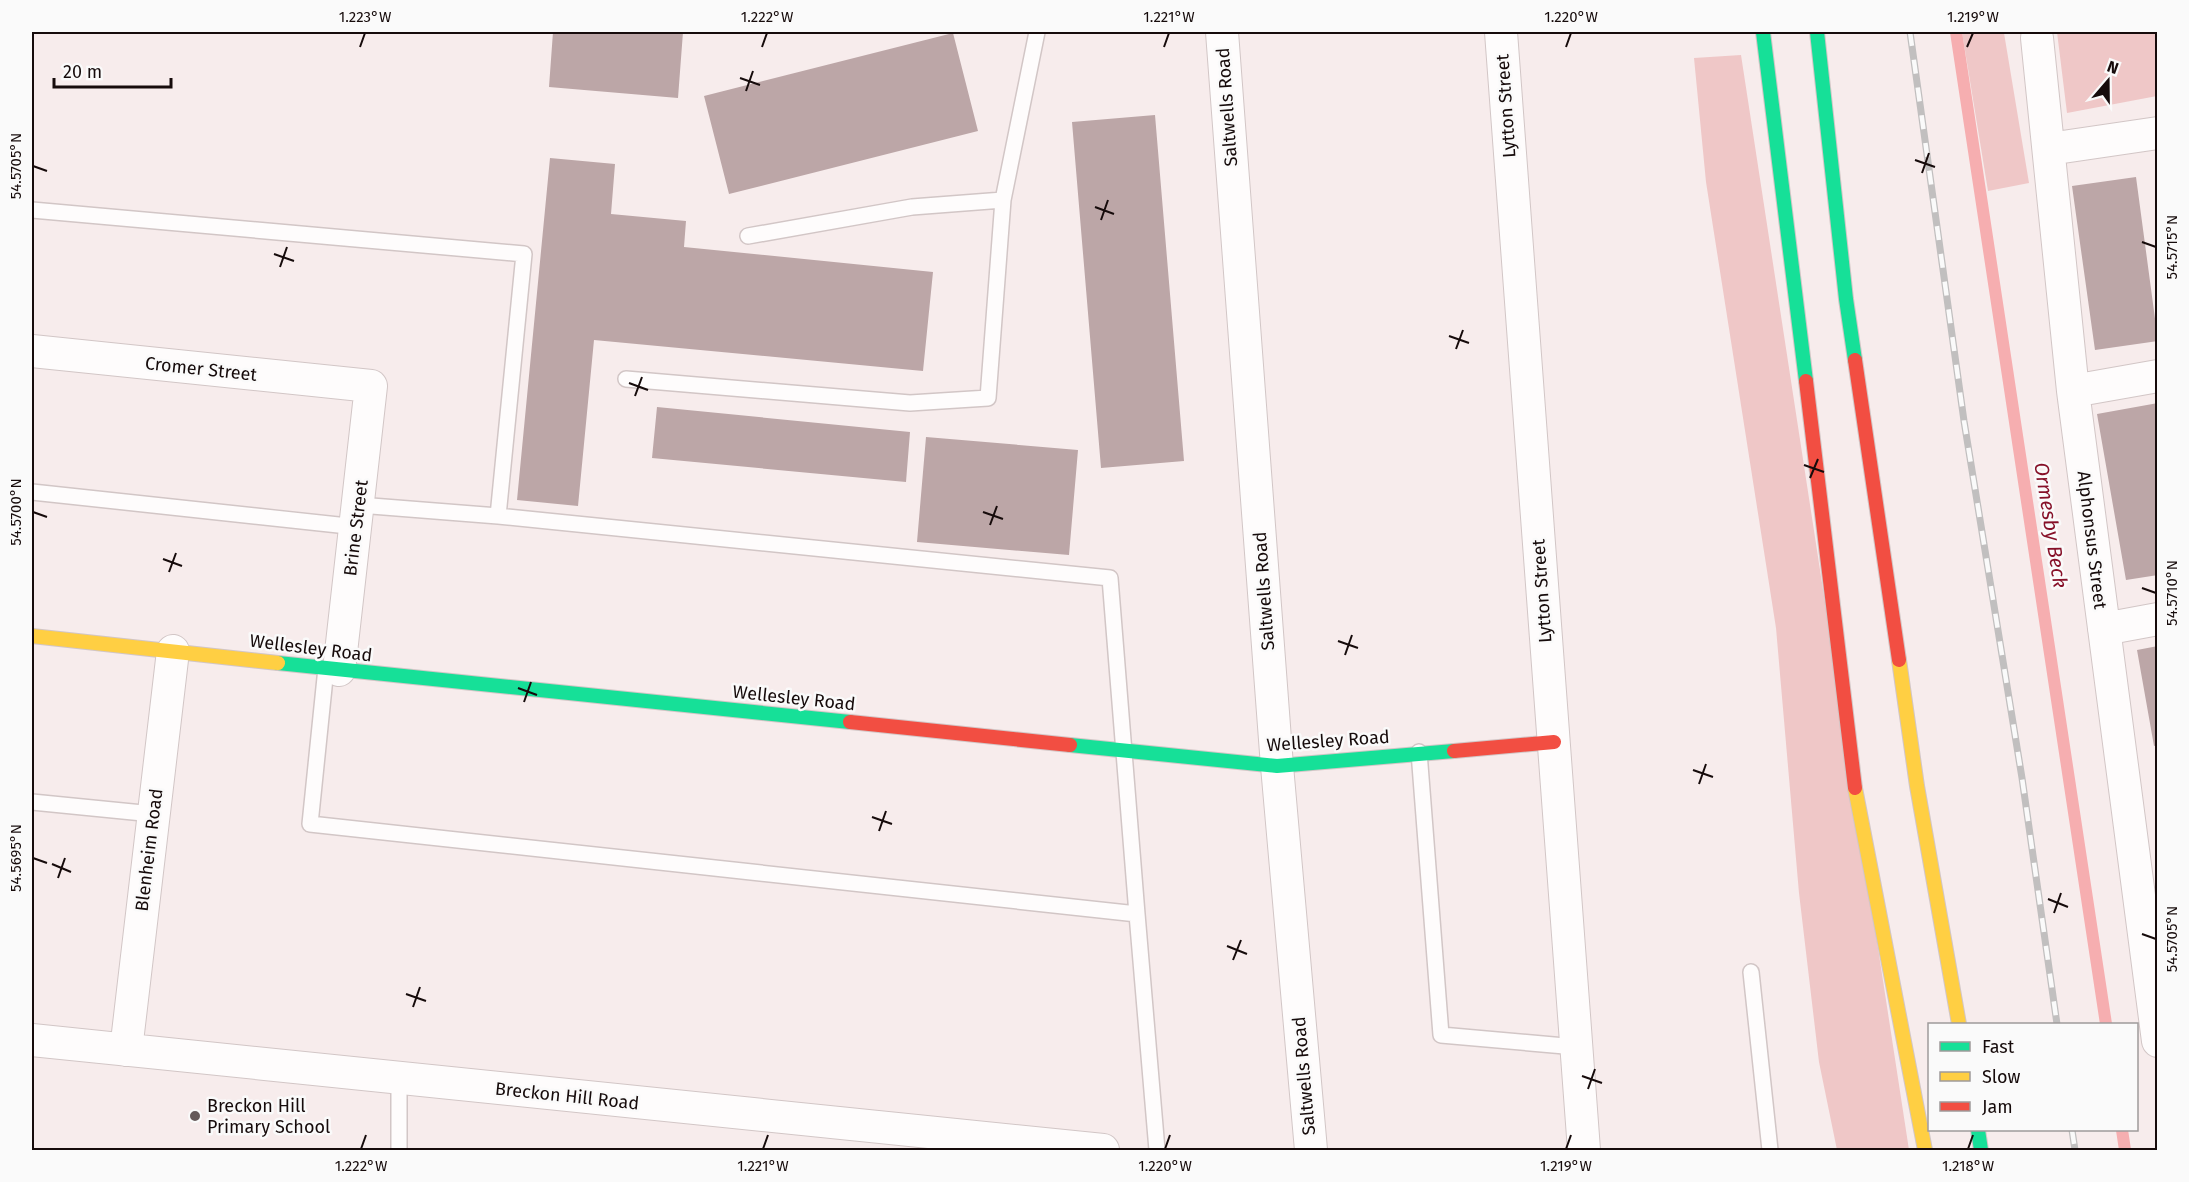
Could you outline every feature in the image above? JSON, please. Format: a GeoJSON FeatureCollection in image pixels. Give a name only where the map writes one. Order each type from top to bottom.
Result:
{"type":"FeatureCollection","features":[{"type":"Feature","properties":{"kind":"main road"},"geometry":{"type":"LineString","coordinates":[[1763,32],[1856,794],[1924,1150]]}},
{"type":"Feature","properties":{"kind":"main road"},"geometry":{"type":"LineString","coordinates":[[1817,32],[1851,334],[1917,786],[1959,1023]]}},
{"type":"Feature","properties":{"kind":"main road","name":"Wellesley Road"},"geometry":{"type":"LineString","coordinates":[[32,636],[1277,766],[1554,742]]}},
{"type":"Feature","properties":{"kind":"main road"},"geometry":{"type":"LineString","coordinates":[[1978,1131],[1981,1150]]}},
{"type":"Feature","properties":{"kind":"street","name":"Saltwells Road"},"geometry":{"type":"LineString","coordinates":[[1222,32],[1277,766],[1311,1150]]}},
{"type":"Feature","properties":{"kind":"street","name":"Lytton Street"},"geometry":{"type":"LineString","coordinates":[[1501,32],[1584,1150]]}},
{"type":"Feature","properties":{"kind":"street","name":"Alphonsus Street"},"geometry":{"type":"LineString","coordinates":[[2037,38],[2073,391],[2104,629],[2147,872],[2157,1041]]}},
{"type":"Feature","properties":{"kind":"street"},"geometry":{"type":"LineString","coordinates":[[2049,149],[2157,133]]}},
{"type":"Feature","properties":{"kind":"street","name":"Cromer Street"},"geometry":{"type":"LineString","coordinates":[[32,351],[371,386]]}},
{"type":"Feature","properties":{"kind":"street"},"geometry":{"type":"LineString","coordinates":[[2073,391],[2157,376]]}},
{"type":"Feature","properties":{"kind":"street","name":"Brine Street"},"geometry":{"type":"LineString","coordinates":[[332,669],[358,516],[371,386]]}},
{"type":"Feature","properties":{"kind":"street"},"geometry":{"type":"LineString","coordinates":[[2104,629],[2157,619]]}},
{"type":"Feature","properties":{"kind":"street","name":"Blenheim Road"},"geometry":{"type":"LineString","coordinates":[[126,1050],[173,651]]}},
{"type":"Feature","properties":{"kind":"street","name":"Breckon Hill Road"},"geometry":{"type":"LineString","coordinates":[[32,1040],[399,1078],[1008,1146],[1103,1150]]}},
{"type":"Feature","properties":{"kind":"lane"},"geometry":{"type":"LineString","coordinates":[[626,379],[910,403],[987,398],[1003,200],[1037,32]]}},
{"type":"Feature","properties":{"kind":"lane"},"geometry":{"type":"LineString","coordinates":[[748,236],[912,207],[1003,200]]}},
{"type":"Feature","properties":{"kind":"lane"},"geometry":{"type":"LineString","coordinates":[[32,210],[524,254],[498,516]]}},
{"type":"Feature","properties":{"kind":"lane"},"geometry":{"type":"LineString","coordinates":[[32,492],[358,516],[498,516],[1110,578],[1122,749],[1157,1150]]}},
{"type":"Feature","properties":{"kind":"lane"},"geometry":{"type":"LineString","coordinates":[[332,669],[310,824],[1137,914]]}},
{"type":"Feature","properties":{"kind":"lane"},"geometry":{"type":"LineString","coordinates":[[1419,752],[1441,1035],[1576,1047]]}},
{"type":"Feature","properties":{"kind":"lane"},"geometry":{"type":"LineString","coordinates":[[32,802],[153,814]]}},
{"type":"Feature","properties":{"kind":"lane"},"geometry":{"type":"LineString","coordinates":[[1751,972],[1770,1150]]}},
{"type":"Feature","properties":{"kind":"lane"},"geometry":{"type":"LineString","coordinates":[[399,1078],[399,1150]]}},
{"type":"Feature","properties":{"kind":"shaded area"},"geometry":{"type":"Polygon","coordinates":[[[1962,32],[2017,32],[2004,33],[2029,183],[1988,191],[1962,32]]]}},
{"type":"Feature","properties":{"kind":"shaded area"},"geometry":{"type":"Polygon","coordinates":[[[2057,32],[2157,32],[2157,96],[2067,113],[2057,32]]]}},
{"type":"Feature","properties":{"kind":"shaded area"},"geometry":{"type":"Polygon","coordinates":[[[1741,55],[1909,1150],[1837,1150],[1819,1062],[1799,893],[1776,628],[1706,182],[1694,58],[1741,55]]]}},
{"type":"Feature","properties":{"kind":"building"},"geometry":{"type":"Polygon","coordinates":[[[553,32],[683,32],[678,98],[549,87],[553,32]]]}},
{"type":"Feature","properties":{"kind":"building"},"geometry":{"type":"Polygon","coordinates":[[[953,33],[978,131],[729,194],[704,96],[953,33]]]}},
{"type":"Feature","properties":{"kind":"building"},"geometry":{"type":"Polygon","coordinates":[[[1155,115],[1184,461],[1101,468],[1072,122],[1155,115]]]}},
{"type":"Feature","properties":{"kind":"building"},"geometry":{"type":"Polygon","coordinates":[[[550,158],[615,164],[611,214],[686,221],[684,247],[933,272],[923,371],[594,340],[578,506],[517,500],[550,158]]]}},
{"type":"Feature","properties":{"kind":"building"},"geometry":{"type":"Polygon","coordinates":[[[2136,177],[2158,341],[2095,350],[2072,186],[2136,177]]]}},
{"type":"Feature","properties":{"kind":"building"},"geometry":{"type":"Polygon","coordinates":[[[2158,403],[2158,575],[2126,580],[2097,414],[2158,403]]]}},
{"type":"Feature","properties":{"kind":"building"},"geometry":{"type":"Polygon","coordinates":[[[657,407],[910,432],[906,482],[652,458],[657,407]]]}},
{"type":"Feature","properties":{"kind":"building"},"geometry":{"type":"Polygon","coordinates":[[[926,437],[1078,450],[1069,555],[917,542],[926,437]]]}},
{"type":"Feature","properties":{"kind":"building"},"geometry":{"type":"Polygon","coordinates":[[[2158,646],[2158,745],[2154,746],[2137,650],[2158,646]]]}},
{"type":"Feature","properties":{"kind":"waterway","name":"Ormesby Beck"},"geometry":{"type":"LineString","coordinates":[[1956,32],[2106,1023]]}},
{"type":"Feature","properties":{"kind":"waterway","name":"Ormesby Beck"},"geometry":{"type":"LineString","coordinates":[[2122,1131],[2125,1150]]}},
{"type":"Feature","properties":{"kind":"railway"},"geometry":{"type":"LineString","coordinates":[[1910,32],[1964,421],[2022,778],[2057,1023]]}},
{"type":"Feature","properties":{"kind":"railway"},"geometry":{"type":"LineString","coordinates":[[2072,1131],[2075,1150]]}},
{"type":"Feature","properties":{"kind":"traffic: fast"},"geometry":{"type":"LineString","coordinates":[[1763,32],[1806,381]]}},
{"type":"Feature","properties":{"kind":"traffic: fast"},"geometry":{"type":"LineString","coordinates":[[1817,32],[1846,299],[1855,360]]}},
{"type":"Feature","properties":{"kind":"traffic: fast"},"geometry":{"type":"LineString","coordinates":[[278,663],[850,722]]}},
{"type":"Feature","properties":{"kind":"traffic: fast"},"geometry":{"type":"LineString","coordinates":[[1070,745],[1277,766],[1454,751]]}},
{"type":"Feature","properties":{"kind":"traffic: fast"},"geometry":{"type":"LineString","coordinates":[[1978,1131],[1981,1150]]}},
{"type":"Feature","properties":{"kind":"traffic: slow"},"geometry":{"type":"LineString","coordinates":[[32,636],[278,663]]}},
{"type":"Feature","properties":{"kind":"traffic: slow"},"geometry":{"type":"LineString","coordinates":[[1899,660],[1917,786],[1959,1023]]}},
{"type":"Feature","properties":{"kind":"traffic: slow"},"geometry":{"type":"LineString","coordinates":[[1855,788],[1925,1150]]}},
{"type":"Feature","properties":{"kind":"traffic: jam"},"geometry":{"type":"LineString","coordinates":[[1855,360],[1899,660]]}},
{"type":"Feature","properties":{"kind":"traffic: jam"},"geometry":{"type":"LineString","coordinates":[[1806,381],[1855,788]]}},
{"type":"Feature","properties":{"kind":"traffic: jam"},"geometry":{"type":"LineString","coordinates":[[850,722],[1070,745]]}},
{"type":"Feature","properties":{"kind":"traffic: jam"},"geometry":{"type":"LineString","coordinates":[[1454,751],[1554,742]]}},
{"type":"Feature","properties":{"kind":"place","name":"Breckon Hill Primary School"},"geometry":{"type":"Point","coordinates":[195,1116]}}]}
